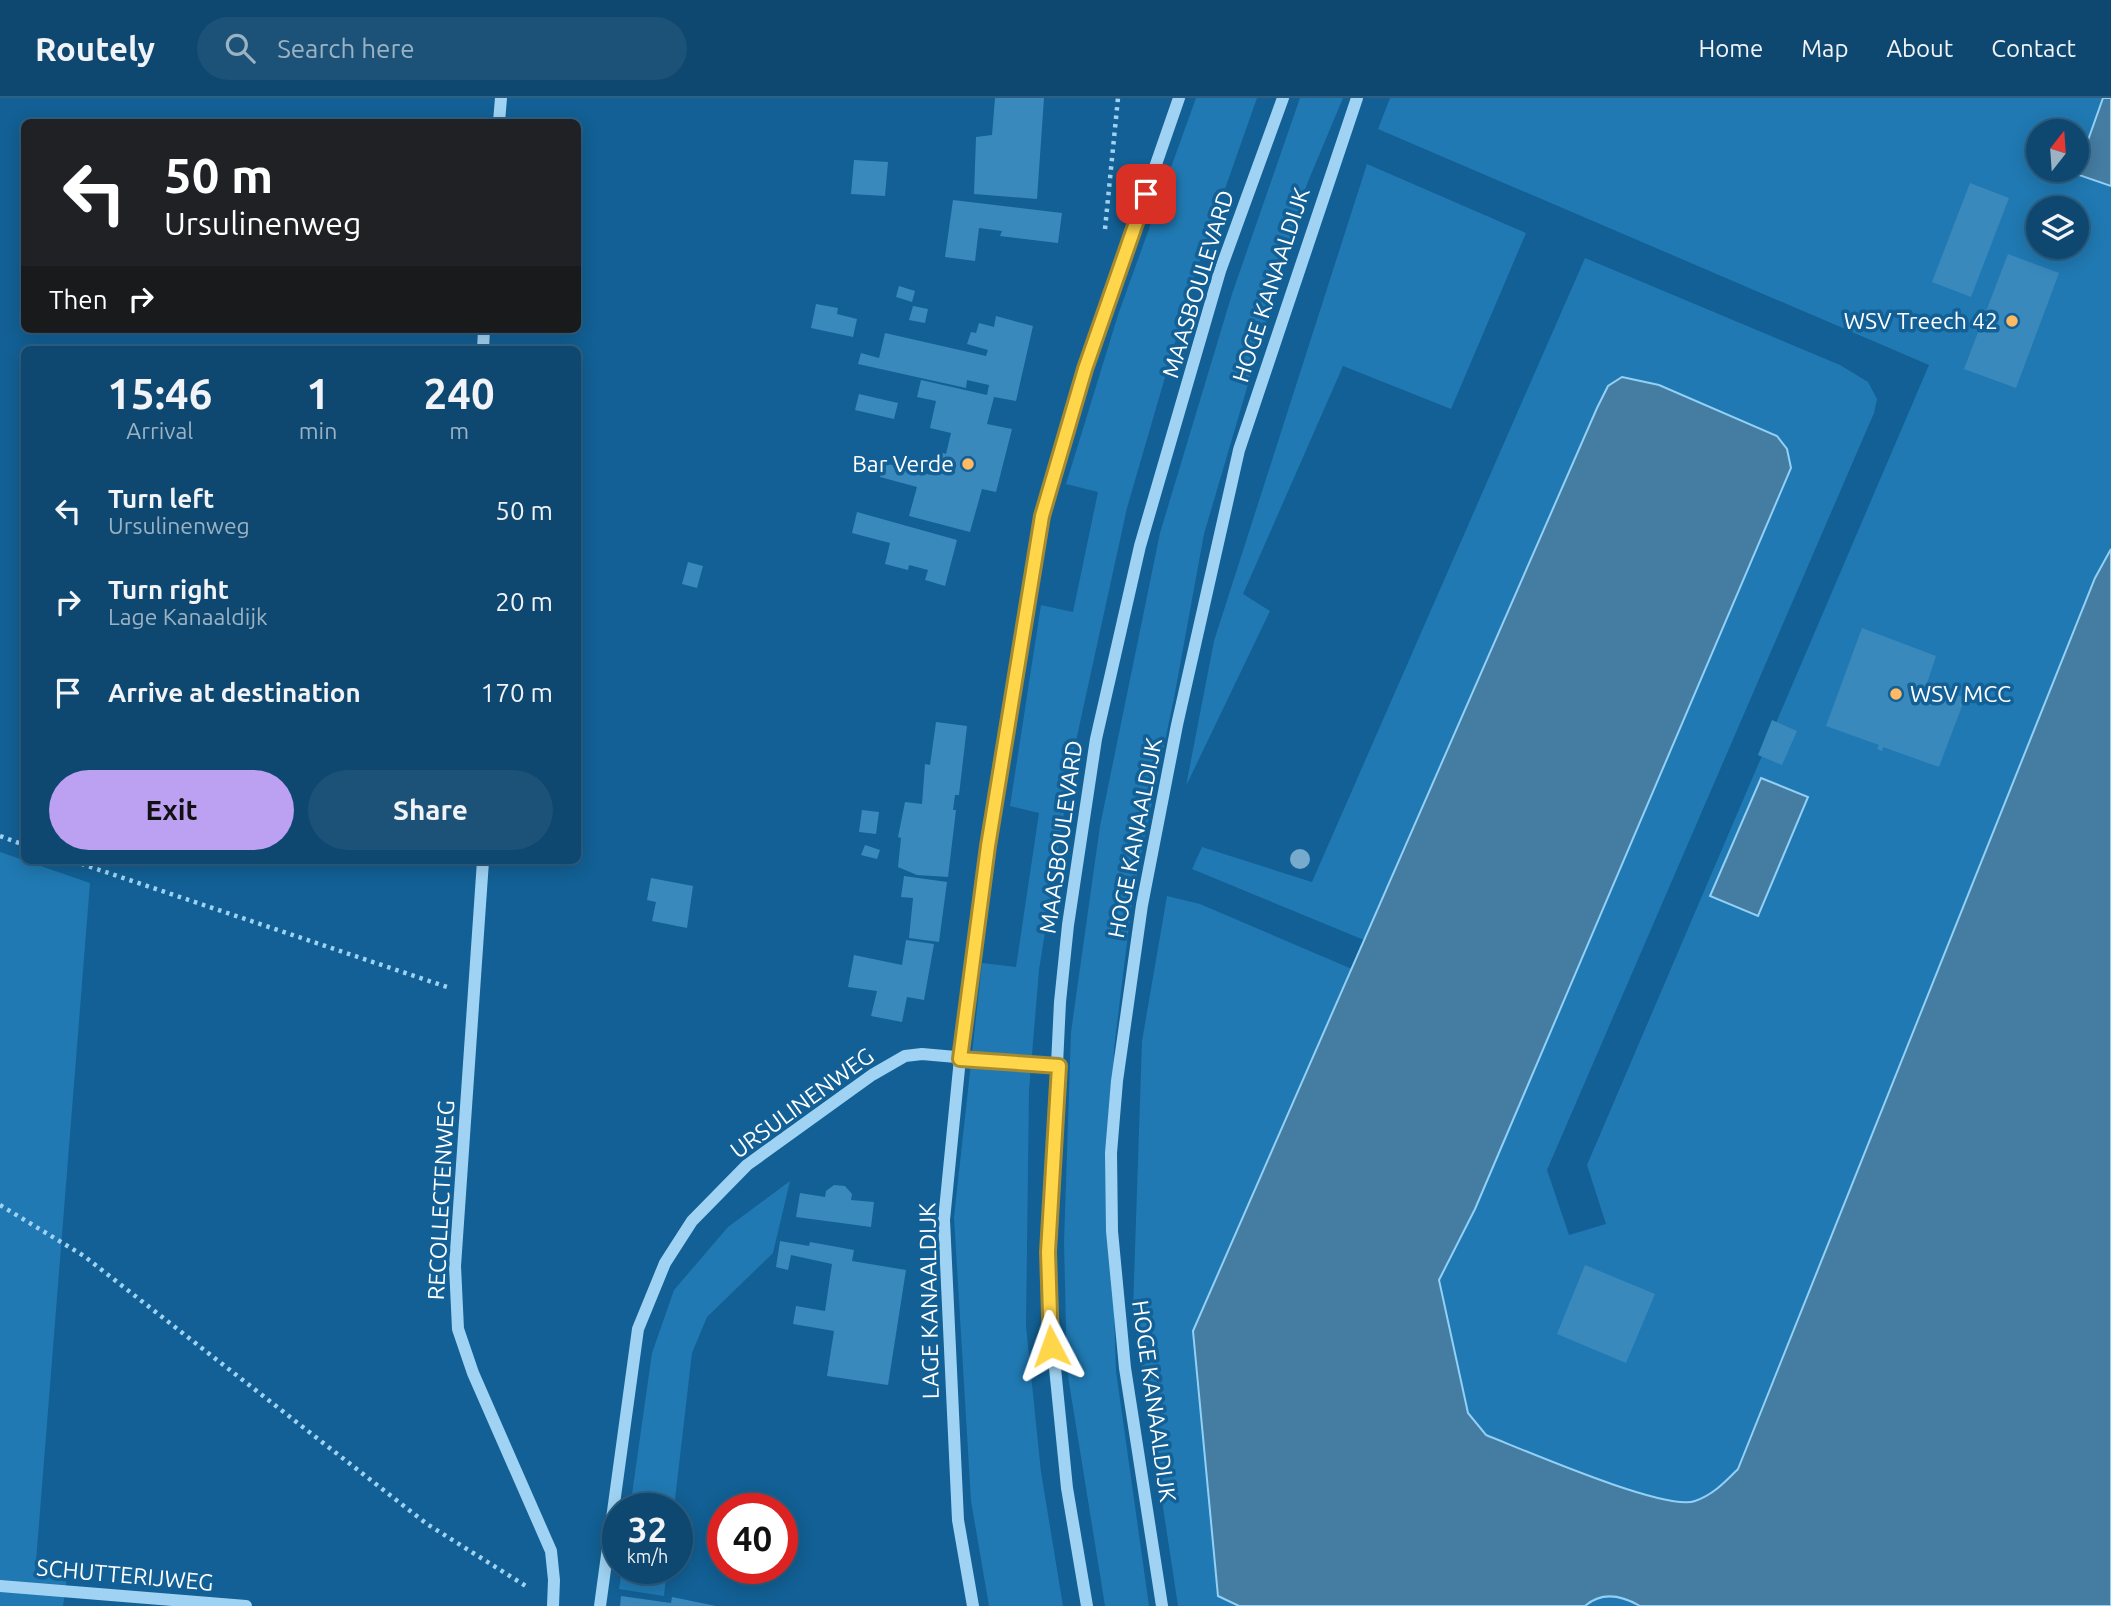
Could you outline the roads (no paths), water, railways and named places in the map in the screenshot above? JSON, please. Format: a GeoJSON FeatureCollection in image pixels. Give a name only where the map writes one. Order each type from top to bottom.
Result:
{"type":"FeatureCollection","features":[{"type":"Feature","properties":{"kind":"street"},"geometry":{"type":"LineString","coordinates":[[499,119],[501,98]]}},
{"type":"Feature","properties":{"kind":"street","name":"LAGE KANAALDIJK"},"geometry":{"type":"LineString","coordinates":[[973,1606],[958,1520],[944,1220],[960,1059],[988,846],[1042,516],[1085,369],[1179,98]]}},
{"type":"Feature","properties":{"kind":"street","name":"MAASBOULEVARD"},"geometry":{"type":"LineString","coordinates":[[1087,1606],[1067,1488],[1049,1308],[1048,1252],[1060,1002],[1068,925],[1096,739],[1140,546],[1220,271],[1283,98]]}},
{"type":"Feature","properties":{"kind":"street","name":"HOGE KANAALDIJK"},"geometry":{"type":"LineString","coordinates":[[1162,1606],[1125,1368],[1112,1231],[1111,1153],[1117,1081],[1142,905],[1180,712],[1239,450],[1357,98]]}},
{"type":"Feature","properties":{"kind":"street","name":"RECOLLECTENWEG"},"geometry":{"type":"LineString","coordinates":[[483,864],[455,1266],[457,1329],[473,1373],[551,1551],[553,1605]]}},
{"type":"Feature","properties":{"kind":"street","name":"URSULINENWEG"},"geometry":{"type":"LineString","coordinates":[[600,1606],[638,1329],[665,1263],[692,1221],[747,1165],[872,1075],[905,1056],[922,1054],[1059,1066]]}},
{"type":"Feature","properties":{"kind":"street","name":"SCHUTTERIJWEG"},"geometry":{"type":"LineString","coordinates":[[0,1586],[246,1606]]}},
{"type":"Feature","properties":{"kind":"place","name":"WSV Treech 42"},"geometry":{"type":"Point","coordinates":[2012,321]}},
{"type":"Feature","properties":{"kind":"place","name":"Bar Verde"},"geometry":{"type":"Point","coordinates":[968,464]}},
{"type":"Feature","properties":{"kind":"place","name":"WSV MCC"},"geometry":{"type":"Point","coordinates":[1896,694]}}]}
